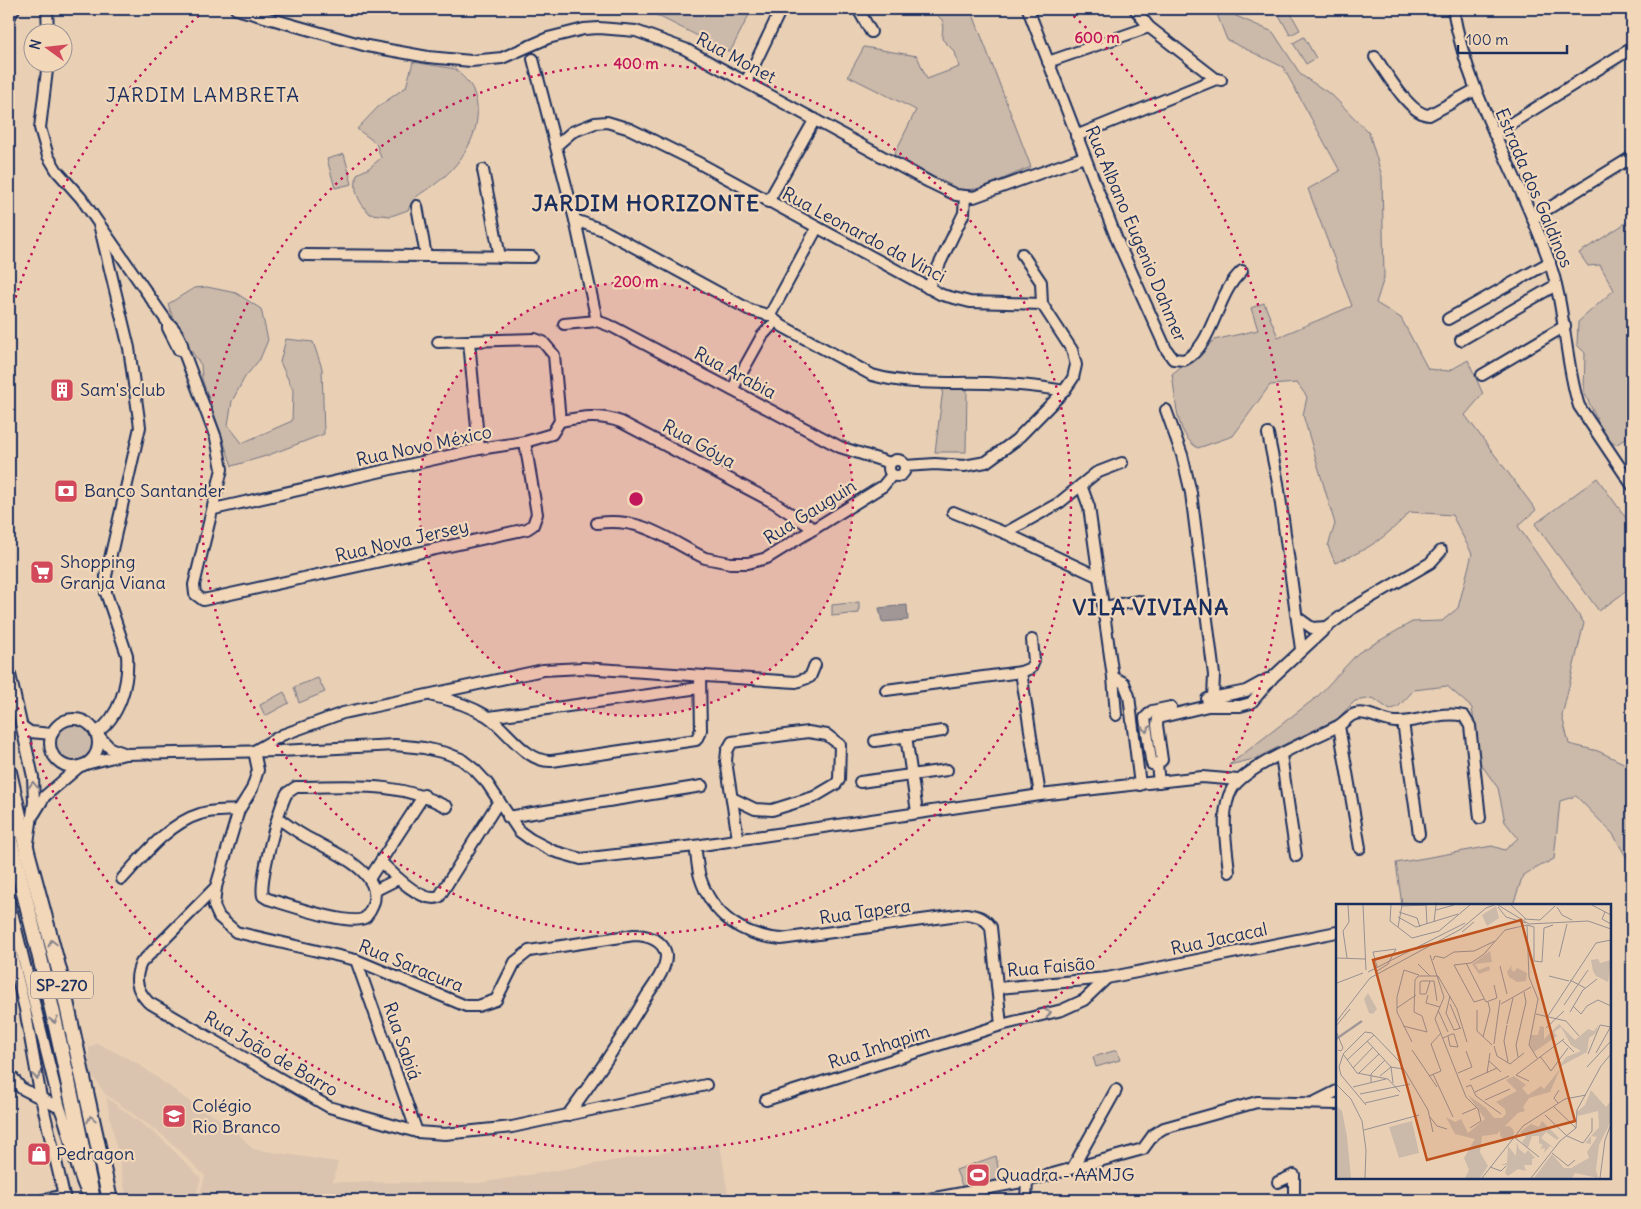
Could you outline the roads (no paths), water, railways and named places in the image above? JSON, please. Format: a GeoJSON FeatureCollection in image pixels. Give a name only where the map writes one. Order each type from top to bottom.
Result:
{"type":"FeatureCollection","features":[{"type":"Feature","properties":{"kind":"highway","name":"SP-270"},"geometry":{"type":"LineString","coordinates":[[9,772],[27,851],[59,970],[110,1200]]}},
{"type":"Feature","properties":{"kind":"highway","name":"SP-270"},"geometry":{"type":"LineString","coordinates":[[9,837],[24,890],[65,1068],[92,1200]]}},
{"type":"Feature","properties":{"kind":"main road"},"geometry":{"type":"LineString","coordinates":[[9,16],[13,9]]}},
{"type":"Feature","properties":{"kind":"street"},"geometry":{"type":"LineString","coordinates":[[47,9],[48,22]]}},
{"type":"Feature","properties":{"kind":"street","name":"Rua Monet"},"geometry":{"type":"LineString","coordinates":[[236,9],[366,46],[462,61],[486,61],[502,58],[562,34],[592,29],[622,29],[648,35],[684,49],[929,182],[965,197]]}},
{"type":"Feature","properties":{"kind":"street"},"geometry":{"type":"LineString","coordinates":[[746,82],[781,9]]}},
{"type":"Feature","properties":{"kind":"street"},"geometry":{"type":"LineString","coordinates":[[858,9],[871,32]]}},
{"type":"Feature","properties":{"kind":"street","name":"Rua Albano Eugenio Dahmer"},"geometry":{"type":"LineString","coordinates":[[1028,9],[1117,240],[1166,349],[1173,359],[1184,360],[1201,346],[1226,289],[1242,271]]}},
{"type":"Feature","properties":{"kind":"street"},"geometry":{"type":"LineString","coordinates":[[1076,136],[1219,80],[1149,27],[1135,9]]}},
{"type":"Feature","properties":{"kind":"street","name":"Estrada dos Galdinos"},"geometry":{"type":"LineString","coordinates":[[1453,9],[1457,30],[1475,90],[1533,218],[1550,262],[1565,326],[1574,392],[1579,406],[1632,485]]}},
{"type":"Feature","properties":{"kind":"street"},"geometry":{"type":"LineString","coordinates":[[1048,62],[1149,27]]}},
{"type":"Feature","properties":{"kind":"street"},"geometry":{"type":"LineString","coordinates":[[1494,134],[1632,48]]}},
{"type":"Feature","properties":{"kind":"street"},"geometry":{"type":"LineString","coordinates":[[1375,57],[1413,109],[1424,115],[1429,115],[1475,90]]}},
{"type":"Feature","properties":{"kind":"street"},"geometry":{"type":"LineString","coordinates":[[534,59],[575,220],[596,321]]}},
{"type":"Feature","properties":{"kind":"street"},"geometry":{"type":"LineString","coordinates":[[47,72],[40,119],[43,142],[53,166],[81,198],[100,228],[168,323],[168,328],[179,350],[183,350],[216,438],[221,459],[220,480],[214,509]]}},
{"type":"Feature","properties":{"kind":"street"},"geometry":{"type":"LineString","coordinates":[[768,202],[815,119]]}},
{"type":"Feature","properties":{"kind":"street","name":"Rua Leonardo da Vinci"},"geometry":{"type":"LineString","coordinates":[[557,145],[572,132],[596,123],[607,122],[624,127],[697,162],[942,295],[970,302],[1042,304]]}},
{"type":"Feature","properties":{"kind":"street"},"geometry":{"type":"LineString","coordinates":[[553,128],[572,132]]}},
{"type":"Feature","properties":{"kind":"street"},"geometry":{"type":"LineString","coordinates":[[928,288],[964,213],[965,197],[974,197],[1084,157]]}},
{"type":"Feature","properties":{"kind":"street"},"geometry":{"type":"LineString","coordinates":[[1533,218],[1632,157]]}},
{"type":"Feature","properties":{"kind":"street"},"geometry":{"type":"LineString","coordinates":[[483,170],[500,257]]}},
{"type":"Feature","properties":{"kind":"street"},"geometry":{"type":"LineString","coordinates":[[417,206],[426,256]]}},
{"type":"Feature","properties":{"kind":"street"},"geometry":{"type":"LineString","coordinates":[[575,220],[603,230],[663,261],[872,375],[894,381],[988,383],[1064,391],[1076,371],[1074,355],[1052,316],[1042,304],[1041,282],[1022,254]]}},
{"type":"Feature","properties":{"kind":"street"},"geometry":{"type":"LineString","coordinates":[[96,733],[107,726],[118,707],[128,665],[127,655],[106,593],[106,576],[140,427],[127,340],[100,228]]}},
{"type":"Feature","properties":{"kind":"street"},"geometry":{"type":"LineString","coordinates":[[578,236],[594,228]]}},
{"type":"Feature","properties":{"kind":"street"},"geometry":{"type":"LineString","coordinates":[[732,390],[771,321],[778,303],[816,228]]}},
{"type":"Feature","properties":{"kind":"street"},"geometry":{"type":"LineString","coordinates":[[305,255],[532,257]]}},
{"type":"Feature","properties":{"kind":"street"},"geometry":{"type":"LineString","coordinates":[[1448,319],[1550,262]]}},
{"type":"Feature","properties":{"kind":"street"},"geometry":{"type":"LineString","coordinates":[[1461,340],[1556,285]]}},
{"type":"Feature","properties":{"kind":"street","name":"Rua Arabia"},"geometry":{"type":"LineString","coordinates":[[564,324],[596,321],[634,336],[840,447],[890,463],[898,459],[905,466],[974,465],[986,462],[1016,440],[1064,391]]}},
{"type":"Feature","properties":{"kind":"street"},"geometry":{"type":"LineString","coordinates":[[1482,375],[1565,326]]}},
{"type":"Feature","properties":{"kind":"street"},"geometry":{"type":"LineString","coordinates":[[438,342],[535,339],[549,347],[555,360],[560,420]]}},
{"type":"Feature","properties":{"kind":"street"},"geometry":{"type":"LineString","coordinates":[[470,341],[479,449]]}},
{"type":"Feature","properties":{"kind":"street"},"geometry":{"type":"LineString","coordinates":[[1166,410],[1182,455],[1191,493],[1214,675],[1214,701]]}},
{"type":"Feature","properties":{"kind":"street","name":"Rua Góya"},"geometry":{"type":"LineString","coordinates":[[560,420],[594,416],[608,417],[622,422],[773,502],[814,529]]}},
{"type":"Feature","properties":{"kind":"street","name":"Rua Novo México"},"geometry":{"type":"LineString","coordinates":[[214,509],[479,449],[525,442],[552,434],[560,420]]}},
{"type":"Feature","properties":{"kind":"street"},"geometry":{"type":"LineString","coordinates":[[1268,434],[1278,482],[1302,649]]}},
{"type":"Feature","properties":{"kind":"street","name":"Rua Nova Jersey"},"geometry":{"type":"LineString","coordinates":[[214,509],[194,585],[195,594],[203,600],[527,530],[533,525],[537,514],[525,442]]}},
{"type":"Feature","properties":{"kind":"street"},"geometry":{"type":"LineString","coordinates":[[890,463],[888,470],[892,475],[901,475],[905,466]]}},
{"type":"Feature","properties":{"kind":"street"},"geometry":{"type":"LineString","coordinates":[[1005,533],[1059,503],[1104,469],[1122,463]]}},
{"type":"Feature","properties":{"kind":"street","name":"Rua Gauguin"},"geometry":{"type":"LineString","coordinates":[[598,523],[615,521],[637,524],[705,558],[730,563],[748,563],[767,558],[883,486],[892,475]]}},
{"type":"Feature","properties":{"kind":"street"},"geometry":{"type":"LineString","coordinates":[[1081,485],[1089,507],[1100,577],[1116,715]]}},
{"type":"Feature","properties":{"kind":"street"},"geometry":{"type":"LineString","coordinates":[[953,512],[1005,533],[1100,577]]}},
{"type":"Feature","properties":{"kind":"street"},"geometry":{"type":"LineString","coordinates":[[1157,765],[1152,764],[1145,724],[1147,715],[1152,711],[1214,701],[1240,706],[1251,703],[1274,676],[1327,627],[1352,609],[1430,563],[1440,550]]}},
{"type":"Feature","properties":{"kind":"street"},"geometry":{"type":"LineString","coordinates":[[1104,607],[1139,601]]}},
{"type":"Feature","properties":{"kind":"street"},"geometry":{"type":"LineString","coordinates":[[1298,618],[1312,628],[1327,627]]}},
{"type":"Feature","properties":{"kind":"street"},"geometry":{"type":"LineString","coordinates":[[886,690],[1020,672],[1031,668],[1034,661],[1032,640]]}},
{"type":"Feature","properties":{"kind":"street"},"geometry":{"type":"LineString","coordinates":[[254,751],[282,735],[343,713],[557,668],[583,668],[796,682],[810,677],[815,665]]}},
{"type":"Feature","properties":{"kind":"street"},"geometry":{"type":"LineString","coordinates":[[9,670],[33,777],[32,817],[27,851]]}},
{"type":"Feature","properties":{"kind":"street"},"geometry":{"type":"LineString","coordinates":[[1020,672],[1040,795]]}},
{"type":"Feature","properties":{"kind":"street"},"geometry":{"type":"LineString","coordinates":[[1214,675],[1228,694],[1227,705]]}},
{"type":"Feature","properties":{"kind":"street"},"geometry":{"type":"LineString","coordinates":[[430,695],[459,702],[489,717],[535,758],[545,762],[693,742],[699,736],[701,730],[700,676]]}},
{"type":"Feature","properties":{"kind":"street"},"geometry":{"type":"LineString","coordinates":[[1157,765],[1162,760],[1157,725],[1158,718],[1214,701],[1228,694],[1240,693],[1274,676]]}},
{"type":"Feature","properties":{"kind":"street"},"geometry":{"type":"LineString","coordinates":[[1113,677],[1124,683],[1129,696],[1140,785]]}},
{"type":"Feature","properties":{"kind":"street"},"geometry":{"type":"LineString","coordinates":[[489,717],[699,688]]}},
{"type":"Feature","properties":{"kind":"street"},"geometry":{"type":"LineString","coordinates":[[1251,703],[1252,688]]}},
{"type":"Feature","properties":{"kind":"street"},"geometry":{"type":"LineString","coordinates":[[1229,872],[1226,814],[1230,793],[1238,780],[1280,755],[1339,726],[1353,714],[1360,713],[1387,721],[1402,722],[1450,714],[1464,716],[1470,726],[1480,818]]}},
{"type":"Feature","properties":{"kind":"street"},"geometry":{"type":"LineString","coordinates":[[125,754],[110,748],[92,726],[78,719],[62,722],[52,734],[50,747],[56,759],[67,766],[81,766],[125,754],[395,745],[446,752],[461,759],[487,783],[519,831],[541,846],[581,859],[695,846],[1040,795],[1202,777],[1238,780]]}},
{"type":"Feature","properties":{"kind":"street"},"geometry":{"type":"LineString","coordinates":[[1402,722],[1419,834]]}},
{"type":"Feature","properties":{"kind":"street"},"geometry":{"type":"LineString","coordinates":[[1339,726],[1360,848]]}},
{"type":"Feature","properties":{"kind":"street"},"geometry":{"type":"LineString","coordinates":[[23,727],[30,732],[52,734]]}},
{"type":"Feature","properties":{"kind":"street"},"geometry":{"type":"LineString","coordinates":[[875,740],[942,731]]}},
{"type":"Feature","properties":{"kind":"street"},"geometry":{"type":"LineString","coordinates":[[732,798],[755,809],[765,811],[814,797],[836,784],[839,780],[840,745],[827,735],[808,732],[732,742],[727,751],[726,761],[738,840]]}},
{"type":"Feature","properties":{"kind":"street"},"geometry":{"type":"LineString","coordinates":[[32,817],[45,796],[94,756],[97,749],[96,733]]}},
{"type":"Feature","properties":{"kind":"street"},"geometry":{"type":"LineString","coordinates":[[906,736],[917,812]]}},
{"type":"Feature","properties":{"kind":"street","name":"Rua Saracura"},"geometry":{"type":"LineString","coordinates":[[254,751],[258,770],[252,789],[239,810],[216,887],[214,906],[219,917],[236,932],[356,960],[466,1006],[478,1006],[496,1000],[515,962],[529,952],[634,935],[648,937],[656,941],[663,948],[666,954],[657,979],[613,1053],[568,1116]]}},
{"type":"Feature","properties":{"kind":"street"},"geometry":{"type":"LineString","coordinates":[[1150,755],[1161,753]]}},
{"type":"Feature","properties":{"kind":"street"},"geometry":{"type":"LineString","coordinates":[[1280,755],[1296,856]]}},
{"type":"Feature","properties":{"kind":"street"},"geometry":{"type":"LineString","coordinates":[[1157,765],[1159,782]]}},
{"type":"Feature","properties":{"kind":"street"},"geometry":{"type":"LineString","coordinates":[[860,782],[947,770]]}},
{"type":"Feature","properties":{"kind":"street"},"geometry":{"type":"LineString","coordinates":[[508,817],[702,786]]}},
{"type":"Feature","properties":{"kind":"street"},"geometry":{"type":"LineString","coordinates":[[278,818],[314,841],[340,853],[354,863],[369,879],[374,891],[370,913],[363,920],[358,921],[341,919],[263,896],[262,882],[278,818],[284,797],[290,789],[296,787],[384,787],[424,795],[447,807]]}},
{"type":"Feature","properties":{"kind":"street"},"geometry":{"type":"LineString","coordinates":[[369,879],[424,795]]}},
{"type":"Feature","properties":{"kind":"street"},"geometry":{"type":"LineString","coordinates":[[381,862],[398,879],[426,897],[439,897],[499,801]]}},
{"type":"Feature","properties":{"kind":"street"},"geometry":{"type":"LineString","coordinates":[[122,879],[140,858],[188,818],[202,813],[239,810]]}},
{"type":"Feature","properties":{"kind":"street","name":"Rua Tapera"},"geometry":{"type":"LineString","coordinates":[[695,846],[699,876],[709,899],[726,918],[741,929],[760,938],[782,940],[966,914],[978,916],[986,920],[991,927],[1001,1025]]}},
{"type":"Feature","properties":{"kind":"street"},"geometry":{"type":"LineString","coordinates":[[374,891],[398,879]]}},
{"type":"Feature","properties":{"kind":"street","name":"Rua João de Barro"},"geometry":{"type":"LineString","coordinates":[[216,887],[141,963],[137,973],[137,984],[140,993],[148,1002],[318,1102],[339,1111],[417,1132],[445,1134],[512,1127],[706,1085]]}},
{"type":"Feature","properties":{"kind":"street"},"geometry":{"type":"LineString","coordinates":[[9,900],[60,1108],[69,1129],[83,1185],[92,1200]]}},
{"type":"Feature","properties":{"kind":"street","name":"Rua Jacacal"},"geometry":{"type":"LineString","coordinates":[[1107,978],[1336,932]]}},
{"type":"Feature","properties":{"kind":"street"},"geometry":{"type":"LineString","coordinates":[[9,943],[25,1009],[41,1098],[65,1198],[43,1200]]}},
{"type":"Feature","properties":{"kind":"street","name":"Rua Sabiá"},"geometry":{"type":"LineString","coordinates":[[356,960],[417,1132]]}},
{"type":"Feature","properties":{"kind":"street","name":"Rua Faisão"},"geometry":{"type":"LineString","coordinates":[[998,988],[1107,978]]}},
{"type":"Feature","properties":{"kind":"street","name":"Rua Faisão"},"geometry":{"type":"LineString","coordinates":[[1001,1025],[1074,1005],[1097,990],[1107,978]]}},
{"type":"Feature","properties":{"kind":"street","name":"Rua Inhapim"},"geometry":{"type":"LineString","coordinates":[[766,1100],[1001,1025]]}},
{"type":"Feature","properties":{"kind":"street"},"geometry":{"type":"LineString","coordinates":[[9,1073],[21,1088],[60,1108]]}},
{"type":"Feature","properties":{"kind":"street"},"geometry":{"type":"LineString","coordinates":[[1073,1167],[1116,1090]]}},
{"type":"Feature","properties":{"kind":"street"},"geometry":{"type":"LineString","coordinates":[[1312,1103],[1336,1091]]}},
{"type":"Feature","properties":{"kind":"street"},"geometry":{"type":"LineString","coordinates":[[924,1200],[1027,1181],[1143,1149],[1159,1131],[1181,1122],[1257,1102],[1336,1104]]}},
{"type":"Feature","properties":{"kind":"street"},"geometry":{"type":"LineString","coordinates":[[1278,1182],[1294,1175],[1294,1200]]}},
{"type":"Feature","properties":{"kind":"street"},"geometry":{"type":"LineString","coordinates":[[1026,1200],[1027,1181]]}},
{"type":"Feature","properties":{"kind":"place","name":"Sam's club"},"geometry":{"type":"Point","coordinates":[62,390]}},
{"type":"Feature","properties":{"kind":"place","name":"Banco Santander"},"geometry":{"type":"Point","coordinates":[66,491]}},
{"type":"Feature","properties":{"kind":"place","name":"Shopping Granja Viana"},"geometry":{"type":"Point","coordinates":[42,572]}},
{"type":"Feature","properties":{"kind":"place","name":"Colégio Rio Branco"},"geometry":{"type":"Point","coordinates":[174,1116]}},
{"type":"Feature","properties":{"kind":"place","name":"Pedragon"},"geometry":{"type":"Point","coordinates":[39,1154]}},
{"type":"Feature","properties":{"kind":"place","name":"Quadra - AAMJG"},"geometry":{"type":"Point","coordinates":[978,1175]}},
{"type":"Feature","properties":{"kind":"district","name":"JARDIM LAMBRETA"},"geometry":{"type":"Point","coordinates":[203,95]}},
{"type":"Feature","properties":{"kind":"district","name":"JARDIM HORIZONTE"},"geometry":{"type":"Point","coordinates":[646,203]}},
{"type":"Feature","properties":{"kind":"district","name":"VILA VIVIANA"},"geometry":{"type":"Point","coordinates":[1151,607]}}]}
